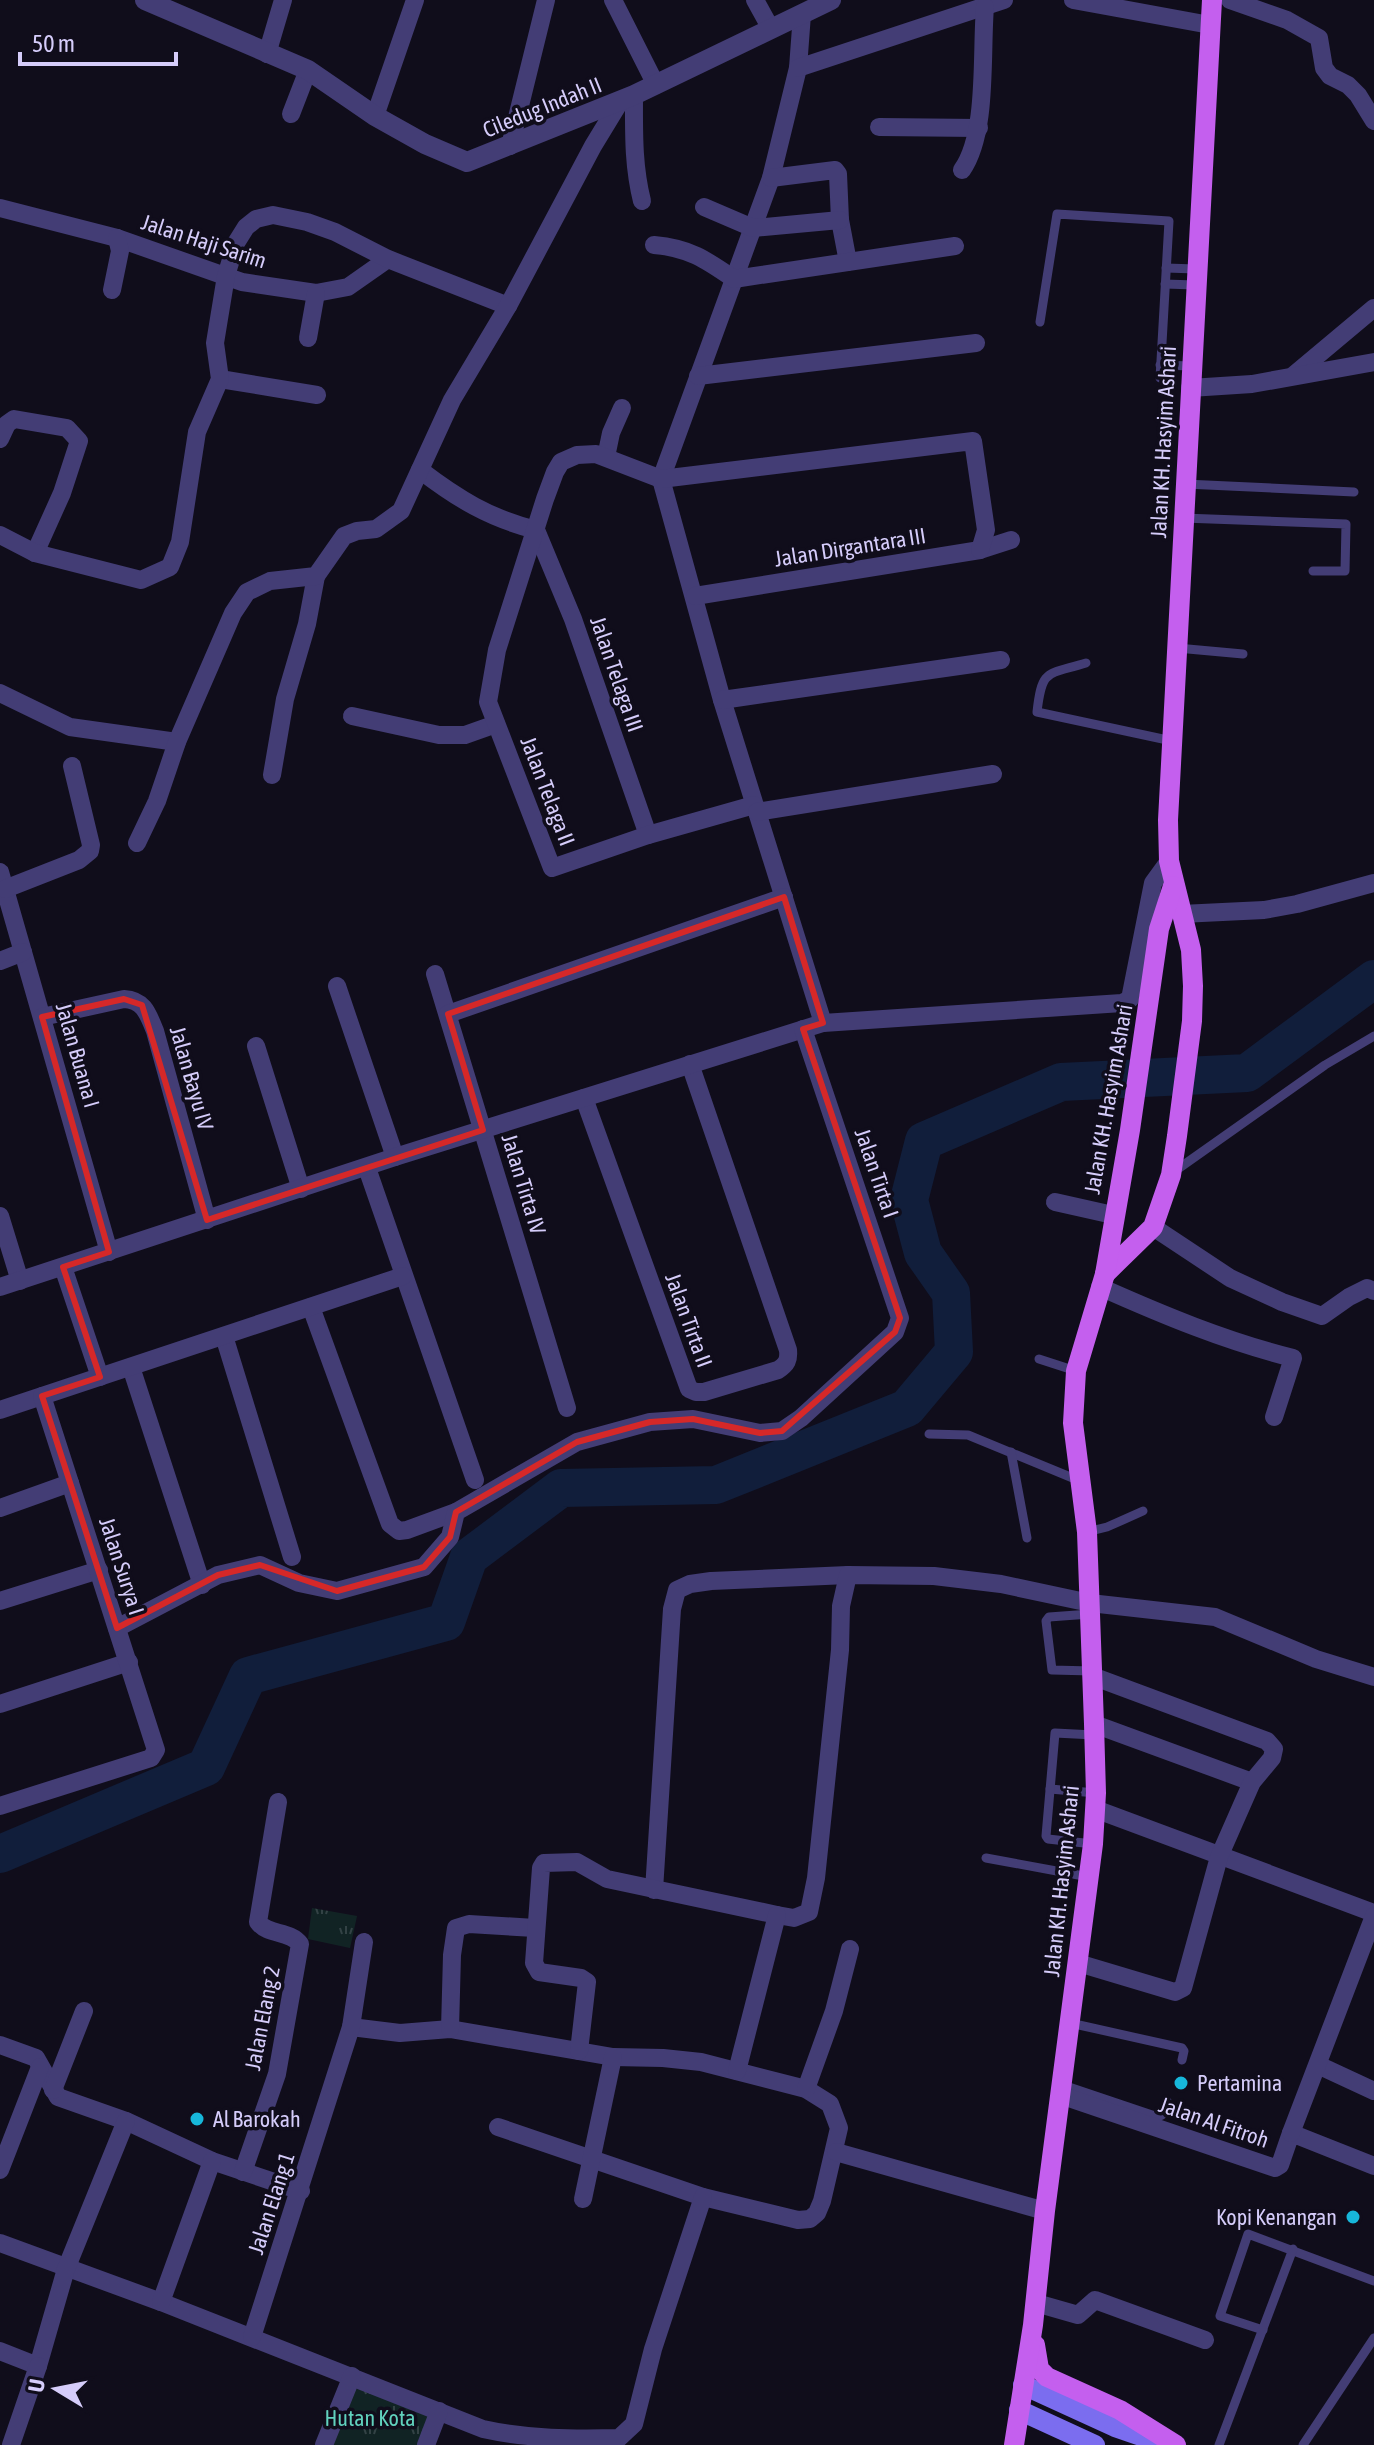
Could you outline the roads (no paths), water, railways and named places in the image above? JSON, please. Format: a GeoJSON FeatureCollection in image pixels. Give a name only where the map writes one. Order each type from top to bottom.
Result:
{"type":"FeatureCollection","features":[{"type":"Feature","properties":{"kind":"main road","name":"Jalan KH. Hasyim Ashari"},"geometry":{"type":"LineString","coordinates":[[1102,1281],[1153,1227],[1171,1175],[1192,1021],[1191,950],[1169,861],[1183,518],[1212,0]]}},
{"type":"Feature","properties":{"kind":"main road","name":"Jalan KH. Hasyim Ashari"},"geometry":{"type":"LineString","coordinates":[[1014,2445],[1036,2303],[1045,2211],[1093,1844],[1095,1801],[1090,1608],[1087,1532],[1073,1423],[1076,1371],[1102,1281],[1130,1130],[1159,929],[1173,886]]}},
{"type":"Feature","properties":{"kind":"main road"},"geometry":{"type":"LineString","coordinates":[[1033,2325],[1039,2369],[1047,2377],[1120,2410],[1176,2445]]}},
{"type":"Feature","properties":{"kind":"main road"},"geometry":{"type":"LineString","coordinates":[[1023,2385],[1115,2427],[1168,2445]]}},
{"type":"Feature","properties":{"kind":"main road"},"geometry":{"type":"LineString","coordinates":[[1019,2410],[1095,2445]]}},
{"type":"Feature","properties":{"kind":"street","name":"Ciledug Indah II"},"geometry":{"type":"LineString","coordinates":[[147,0],[308,70],[375,116],[425,144],[467,162],[628,98],[831,0]]}},
{"type":"Feature","properties":{"kind":"street"},"geometry":{"type":"LineString","coordinates":[[267,54],[283,0]]}},
{"type":"Feature","properties":{"kind":"street"},"geometry":{"type":"LineString","coordinates":[[375,116],[415,0]]}},
{"type":"Feature","properties":{"kind":"street"},"geometry":{"type":"LineString","coordinates":[[510,146],[546,0]]}},
{"type":"Feature","properties":{"kind":"street"},"geometry":{"type":"LineString","coordinates":[[613,0],[656,85]]}},
{"type":"Feature","properties":{"kind":"street"},"geometry":{"type":"LineString","coordinates":[[755,0],[771,29]]}},
{"type":"Feature","properties":{"kind":"street"},"geometry":{"type":"LineString","coordinates":[[798,68],[1004,0]]}},
{"type":"Feature","properties":{"kind":"street"},"geometry":{"type":"LineString","coordinates":[[1073,0],[1210,25]]}},
{"type":"Feature","properties":{"kind":"street"},"geometry":{"type":"LineString","coordinates":[[1230,0],[1287,20],[1319,38],[1324,68],[1330,76],[1348,85],[1358,95],[1374,121]]}},
{"type":"Feature","properties":{"kind":"street"},"geometry":{"type":"LineString","coordinates":[[962,170],[971,158],[979,128],[985,7]]}},
{"type":"Feature","properties":{"kind":"street"},"geometry":{"type":"LineString","coordinates":[[802,14],[798,68],[771,178],[661,479],[722,700],[823,1023]]}},
{"type":"Feature","properties":{"kind":"street"},"geometry":{"type":"LineString","coordinates":[[291,114],[308,70]]}},
{"type":"Feature","properties":{"kind":"street"},"geometry":{"type":"LineString","coordinates":[[628,98],[636,176],[642,201]]}},
{"type":"Feature","properties":{"kind":"street"},"geometry":{"type":"LineString","coordinates":[[272,775],[285,699],[307,624],[316,576],[344,536],[376,529],[401,511],[452,400],[508,306],[593,146],[628,98]]}},
{"type":"Feature","properties":{"kind":"street"},"geometry":{"type":"LineString","coordinates":[[879,127],[979,128]]}},
{"type":"Feature","properties":{"kind":"street"},"geometry":{"type":"LineString","coordinates":[[771,178],[835,170],[838,174],[840,220],[848,262]]}},
{"type":"Feature","properties":{"kind":"street"},"geometry":{"type":"LineString","coordinates":[[704,207],[753,228],[840,220]]}},
{"type":"Feature","properties":{"kind":"street","name":"Jalan Haji Sarim"},"geometry":{"type":"LineString","coordinates":[[0,208],[117,238],[242,282],[316,293],[348,287],[388,259]]}},
{"type":"Feature","properties":{"kind":"street"},"geometry":{"type":"LineString","coordinates":[[0,535],[35,553],[141,580],[170,567],[180,542],[197,432],[220,379],[215,343],[226,276],[236,243],[246,227],[256,219],[273,215],[307,222],[335,232],[388,259],[508,306]]}},
{"type":"Feature","properties":{"kind":"street"},"geometry":{"type":"LineString","coordinates":[[112,290],[120,251],[117,238]]}},
{"type":"Feature","properties":{"kind":"street"},"geometry":{"type":"LineString","coordinates":[[654,245],[680,247],[700,256],[734,279],[955,246]]}},
{"type":"Feature","properties":{"kind":"street"},"geometry":{"type":"LineString","coordinates":[[308,338],[316,293]]}},
{"type":"Feature","properties":{"kind":"street"},"geometry":{"type":"LineString","coordinates":[[1294,375],[1374,308]]}},
{"type":"Feature","properties":{"kind":"street"},"geometry":{"type":"LineString","coordinates":[[698,376],[976,343]]}},
{"type":"Feature","properties":{"kind":"street"},"geometry":{"type":"LineString","coordinates":[[1190,388],[1252,384],[1374,362]]}},
{"type":"Feature","properties":{"kind":"street"},"geometry":{"type":"LineString","coordinates":[[220,379],[317,395]]}},
{"type":"Feature","properties":{"kind":"street"},"geometry":{"type":"LineString","coordinates":[[622,408],[611,433],[606,457],[661,479],[973,441],[986,530],[980,550]]}},
{"type":"Feature","properties":{"kind":"street"},"geometry":{"type":"LineString","coordinates":[[0,439],[7,424],[14,419],[67,428],[79,441],[58,503],[35,553]]}},
{"type":"Feature","properties":{"kind":"street","name":"Jalan Telaga II"},"geometry":{"type":"LineString","coordinates":[[606,457],[577,455],[561,462],[555,472],[497,650],[488,702],[552,868],[648,835],[755,808],[993,774]]}},
{"type":"Feature","properties":{"kind":"street"},"geometry":{"type":"LineString","coordinates":[[420,470],[490,516],[536,530]]}},
{"type":"Feature","properties":{"kind":"street","name":"Jalan Telaga III"},"geometry":{"type":"LineString","coordinates":[[536,530],[568,605],[648,835]]}},
{"type":"Feature","properties":{"kind":"street","name":"Jalan Dirgantara III"},"geometry":{"type":"LineString","coordinates":[[695,596],[980,550],[1011,540]]}},
{"type":"Feature","properties":{"kind":"street"},"geometry":{"type":"LineString","coordinates":[[137,843],[233,613],[247,592],[270,581],[316,576]]}},
{"type":"Feature","properties":{"kind":"street"},"geometry":{"type":"LineString","coordinates":[[722,700],[1001,660]]}},
{"type":"Feature","properties":{"kind":"street"},"geometry":{"type":"LineString","coordinates":[[0,693],[70,727],[177,742]]}},
{"type":"Feature","properties":{"kind":"street"},"geometry":{"type":"LineString","coordinates":[[352,716],[439,735],[465,735],[496,724]]}},
{"type":"Feature","properties":{"kind":"street"},"geometry":{"type":"LineString","coordinates":[[2,880],[79,860],[90,851],[72,766]]}},
{"type":"Feature","properties":{"kind":"street"},"geometry":{"type":"LineString","coordinates":[[0,1287],[395,1157],[823,1023],[1122,1003],[1130,999],[1153,883],[1169,861]]}},
{"type":"Feature","properties":{"kind":"street","name":"Jalan Buana I"},"geometry":{"type":"LineString","coordinates":[[2,880],[109,1252]]}},
{"type":"Feature","properties":{"kind":"street"},"geometry":{"type":"LineString","coordinates":[[1181,914],[1264,910],[1374,883]]}},
{"type":"Feature","properties":{"kind":"street"},"geometry":{"type":"LineString","coordinates":[[448,1014],[784,897]]}},
{"type":"Feature","properties":{"kind":"street"},"geometry":{"type":"LineString","coordinates":[[0,961],[23,952]]}},
{"type":"Feature","properties":{"kind":"street","name":"Jalan Tirta IV"},"geometry":{"type":"LineString","coordinates":[[435,974],[567,1408]]}},
{"type":"Feature","properties":{"kind":"street"},"geometry":{"type":"LineString","coordinates":[[337,986],[395,1157]]}},
{"type":"Feature","properties":{"kind":"street","name":"Jalan Bayu IV"},"geometry":{"type":"LineString","coordinates":[[42,1017],[67,1009],[124,999],[137,1002],[146,1010],[155,1031],[207,1220]]}},
{"type":"Feature","properties":{"kind":"street","name":"Jalan Tirta I"},"geometry":{"type":"LineString","coordinates":[[456,1512],[577,1442],[650,1422],[693,1419],[760,1433],[782,1431],[801,1418],[895,1332],[900,1318],[803,1029]]}},
{"type":"Feature","properties":{"kind":"street"},"geometry":{"type":"LineString","coordinates":[[256,1046],[301,1189]]}},
{"type":"Feature","properties":{"kind":"street","name":"Jalan Tirta II"},"geometry":{"type":"LineString","coordinates":[[584,1098],[689,1389],[704,1392],[778,1370],[789,1358],[788,1350],[690,1064]]}},
{"type":"Feature","properties":{"kind":"street"},"geometry":{"type":"LineString","coordinates":[[367,1168],[475,1480]]}},
{"type":"Feature","properties":{"kind":"street"},"geometry":{"type":"LineString","coordinates":[[1055,1202],[1113,1215]]}},
{"type":"Feature","properties":{"kind":"street"},"geometry":{"type":"LineString","coordinates":[[0,1216],[20,1281]]}},
{"type":"Feature","properties":{"kind":"street"},"geometry":{"type":"LineString","coordinates":[[1153,1227],[1230,1278],[1322,1316],[1367,1288],[1374,1291]]}},
{"type":"Feature","properties":{"kind":"street"},"geometry":{"type":"LineString","coordinates":[[63,1267],[100,1377]]}},
{"type":"Feature","properties":{"kind":"street"},"geometry":{"type":"LineString","coordinates":[[0,1410],[403,1276]]}},
{"type":"Feature","properties":{"kind":"street"},"geometry":{"type":"LineString","coordinates":[[1102,1281],[1168,1318],[1237,1343],[1293,1358],[1274,1417]]}},
{"type":"Feature","properties":{"kind":"street"},"geometry":{"type":"LineString","coordinates":[[311,1307],[390,1524],[399,1531],[407,1530],[456,1512]]}},
{"type":"Feature","properties":{"kind":"street"},"geometry":{"type":"LineString","coordinates":[[224,1336],[292,1557]]}},
{"type":"Feature","properties":{"kind":"street"},"geometry":{"type":"LineString","coordinates":[[131,1367],[202,1585]]}},
{"type":"Feature","properties":{"kind":"street","name":"Jalan Surya I"},"geometry":{"type":"LineString","coordinates":[[0,1806],[151,1758],[156,1750],[42,1396]]}},
{"type":"Feature","properties":{"kind":"street"},"geometry":{"type":"LineString","coordinates":[[0,1508],[70,1483]]}},
{"type":"Feature","properties":{"kind":"street"},"geometry":{"type":"LineString","coordinates":[[117,1628],[218,1575],[260,1565],[299,1583],[337,1591],[424,1567],[450,1537],[456,1512]]}},
{"type":"Feature","properties":{"kind":"street"},"geometry":{"type":"LineString","coordinates":[[0,1601],[99,1570]]}},
{"type":"Feature","properties":{"kind":"street"},"geometry":{"type":"LineString","coordinates":[[579,2051],[587,1982],[581,1978],[539,1972],[534,1968],[541,1868],[549,1861],[577,1862],[598,1875],[654,1890],[777,1915],[801,1917],[811,1907],[839,1665],[841,1606],[848,1575]]}},
{"type":"Feature","properties":{"kind":"street"},"geometry":{"type":"LineString","coordinates":[[654,1890],[672,1609],[677,1590],[690,1584],[848,1575],[934,1576],[1001,1584],[1090,1608],[1215,1617],[1316,1659],[1374,1677]]}},
{"type":"Feature","properties":{"kind":"street"},"geometry":{"type":"LineString","coordinates":[[0,1704],[129,1662]]}},
{"type":"Feature","properties":{"kind":"street"},"geometry":{"type":"LineString","coordinates":[[1078,1963],[1179,1992],[1183,1988],[1219,1857],[1252,1782],[1272,1758],[1274,1749],[1267,1741],[1092,1674]]}},
{"type":"Feature","properties":{"kind":"street"},"geometry":{"type":"LineString","coordinates":[[1094,1729],[1252,1782]]}},
{"type":"Feature","properties":{"kind":"street"},"geometry":{"type":"LineString","coordinates":[[1095,1801],[1219,1857],[1374,1914],[1291,2133]]}},
{"type":"Feature","properties":{"kind":"street","name":"Jalan Elang 2"},"geometry":{"type":"LineString","coordinates":[[243,2172],[277,2074],[300,1944],[294,1937],[265,1930],[258,1922],[278,1802]]}},
{"type":"Feature","properties":{"kind":"street"},"geometry":{"type":"LineString","coordinates":[[737,2071],[777,1915]]}},
{"type":"Feature","properties":{"kind":"street"},"geometry":{"type":"LineString","coordinates":[[450,2029],[456,1928],[469,1924],[535,1928]]}},
{"type":"Feature","properties":{"kind":"street","name":"Jalan Elang 1"},"geometry":{"type":"LineString","coordinates":[[252,2337],[351,2027],[364,1942]]}},
{"type":"Feature","properties":{"kind":"street"},"geometry":{"type":"LineString","coordinates":[[806,2089],[834,2011],[850,1949]]}},
{"type":"Feature","properties":{"kind":"street"},"geometry":{"type":"LineString","coordinates":[[53,2090],[84,2011]]}},
{"type":"Feature","properties":{"kind":"street"},"geometry":{"type":"LineString","coordinates":[[351,2027],[400,2033],[450,2029],[613,2057],[701,2062],[806,2089],[822,2097],[835,2111],[839,2128],[836,2152],[817,2213],[810,2219],[798,2220],[703,2197],[498,2127]]}},
{"type":"Feature","properties":{"kind":"street"},"geometry":{"type":"LineString","coordinates":[[0,2045],[36,2058],[58,2097],[126,2121],[212,2161],[301,2191]]}},
{"type":"Feature","properties":{"kind":"street"},"geometry":{"type":"LineString","coordinates":[[583,2199],[613,2057]]}},
{"type":"Feature","properties":{"kind":"street"},"geometry":{"type":"LineString","coordinates":[[1318,2065],[1374,2091]]}},
{"type":"Feature","properties":{"kind":"street"},"geometry":{"type":"LineString","coordinates":[[0,2170],[40,2067]]}},
{"type":"Feature","properties":{"kind":"street","name":"Jalan Al Fitroh"},"geometry":{"type":"LineString","coordinates":[[1061,2090],[1275,2168],[1280,2165],[1291,2133],[1374,2166]]}},
{"type":"Feature","properties":{"kind":"street"},"geometry":{"type":"LineString","coordinates":[[11,2445],[66,2269],[126,2121]]}},
{"type":"Feature","properties":{"kind":"street"},"geometry":{"type":"LineString","coordinates":[[836,2152],[1045,2211]]}},
{"type":"Feature","properties":{"kind":"street"},"geometry":{"type":"LineString","coordinates":[[161,2302],[212,2161]]}},
{"type":"Feature","properties":{"kind":"street"},"geometry":{"type":"LineString","coordinates":[[0,2243],[252,2337],[483,2429],[559,2442],[619,2438],[633,2434],[653,2349],[703,2197]]}},
{"type":"Feature","properties":{"kind":"street"},"geometry":{"type":"LineString","coordinates":[[1036,2303],[1078,2315],[1095,2300],[1205,2340]]}},
{"type":"Feature","properties":{"kind":"street"},"geometry":{"type":"LineString","coordinates":[[0,2351],[38,2366]]}},
{"type":"Feature","properties":{"kind":"street"},"geometry":{"type":"LineString","coordinates":[[324,2445],[352,2376]]}},
{"type":"Feature","properties":{"kind":"street"},"geometry":{"type":"LineString","coordinates":[[426,2445],[439,2411]]}},
{"type":"Feature","properties":{"kind":"lane"},"geometry":{"type":"LineString","coordinates":[[1040,322],[1057,214],[1169,221],[1160,378]]}},
{"type":"Feature","properties":{"kind":"lane"},"geometry":{"type":"LineString","coordinates":[[1166,268],[1196,277]]}},
{"type":"Feature","properties":{"kind":"lane"},"geometry":{"type":"LineString","coordinates":[[1165,284],[1196,277]]}},
{"type":"Feature","properties":{"kind":"lane"},"geometry":{"type":"LineString","coordinates":[[1160,365],[1191,366]]}},
{"type":"Feature","properties":{"kind":"lane"},"geometry":{"type":"LineString","coordinates":[[1185,484],[1354,492]]}},
{"type":"Feature","properties":{"kind":"lane"},"geometry":{"type":"LineString","coordinates":[[1183,518],[1346,524],[1345,571],[1313,571]]}},
{"type":"Feature","properties":{"kind":"lane"},"geometry":{"type":"LineString","coordinates":[[1177,648],[1243,654]]}},
{"type":"Feature","properties":{"kind":"lane"},"geometry":{"type":"LineString","coordinates":[[1086,663],[1050,674],[1041,684],[1037,712],[1172,741]]}},
{"type":"Feature","properties":{"kind":"lane"},"geometry":{"type":"LineString","coordinates":[[1171,1175],[1325,1065],[1374,1036]]}},
{"type":"Feature","properties":{"kind":"lane"},"geometry":{"type":"LineString","coordinates":[[1039,1359],[1076,1371]]}},
{"type":"Feature","properties":{"kind":"lane"},"geometry":{"type":"LineString","coordinates":[[929,1434],[968,1435],[1080,1481]]}},
{"type":"Feature","properties":{"kind":"lane"},"geometry":{"type":"LineString","coordinates":[[1011,1452],[1027,1538]]}},
{"type":"Feature","properties":{"kind":"lane"},"geometry":{"type":"LineString","coordinates":[[1087,1532],[1143,1511]]}},
{"type":"Feature","properties":{"kind":"lane"},"geometry":{"type":"LineString","coordinates":[[1090,1608],[1049,1617],[1046,1621],[1052,1670],[1092,1674]]}},
{"type":"Feature","properties":{"kind":"lane"},"geometry":{"type":"LineString","coordinates":[[1093,1844],[1047,1838],[1055,1733],[1094,1729]]}},
{"type":"Feature","properties":{"kind":"lane"},"geometry":{"type":"LineString","coordinates":[[1050,1789],[1095,1801]]}},
{"type":"Feature","properties":{"kind":"lane"},"geometry":{"type":"LineString","coordinates":[[986,1858],[1089,1877]]}},
{"type":"Feature","properties":{"kind":"lane"},"geometry":{"type":"LineString","coordinates":[[1070,2023],[1182,2048],[1182,2060]]}},
{"type":"Feature","properties":{"kind":"lane"},"geometry":{"type":"LineString","coordinates":[[1061,2090],[1158,2117],[1162,2115],[1167,2101]]}},
{"type":"Feature","properties":{"kind":"lane"},"geometry":{"type":"LineString","coordinates":[[1263,2330],[1220,2316],[1248,2234],[1374,2281]]}},
{"type":"Feature","properties":{"kind":"lane"},"geometry":{"type":"LineString","coordinates":[[1219,2445],[1293,2249]]}},
{"type":"Feature","properties":{"kind":"lane"},"geometry":{"type":"LineString","coordinates":[[1303,2445],[1374,2338]]}},
{"type":"Feature","properties":{"kind":"waterway"},"geometry":{"type":"LineString","coordinates":[[0,1854],[206,1767],[248,1676],[446,1622],[469,1557],[561,1488],[716,1485],[907,1408],[954,1352],[951,1293],[923,1253],[909,1200],[924,1141],[1061,1082],[1247,1073],[1374,979]]}},
{"type":"Feature","properties":{"kind":"place","name":"Pertamina"},"geometry":{"type":"Point","coordinates":[1181,2083]}},
{"type":"Feature","properties":{"kind":"place","name":"Al Barokah"},"geometry":{"type":"Point","coordinates":[197,2119]}},
{"type":"Feature","properties":{"kind":"place","name":"Kopi Kenangan"},"geometry":{"type":"Point","coordinates":[1353,2217]}},
{"type":"Feature","properties":{"kind":"park label","name":"Hutan Kota"},"geometry":{"type":"Point","coordinates":[370,2418]}}]}
